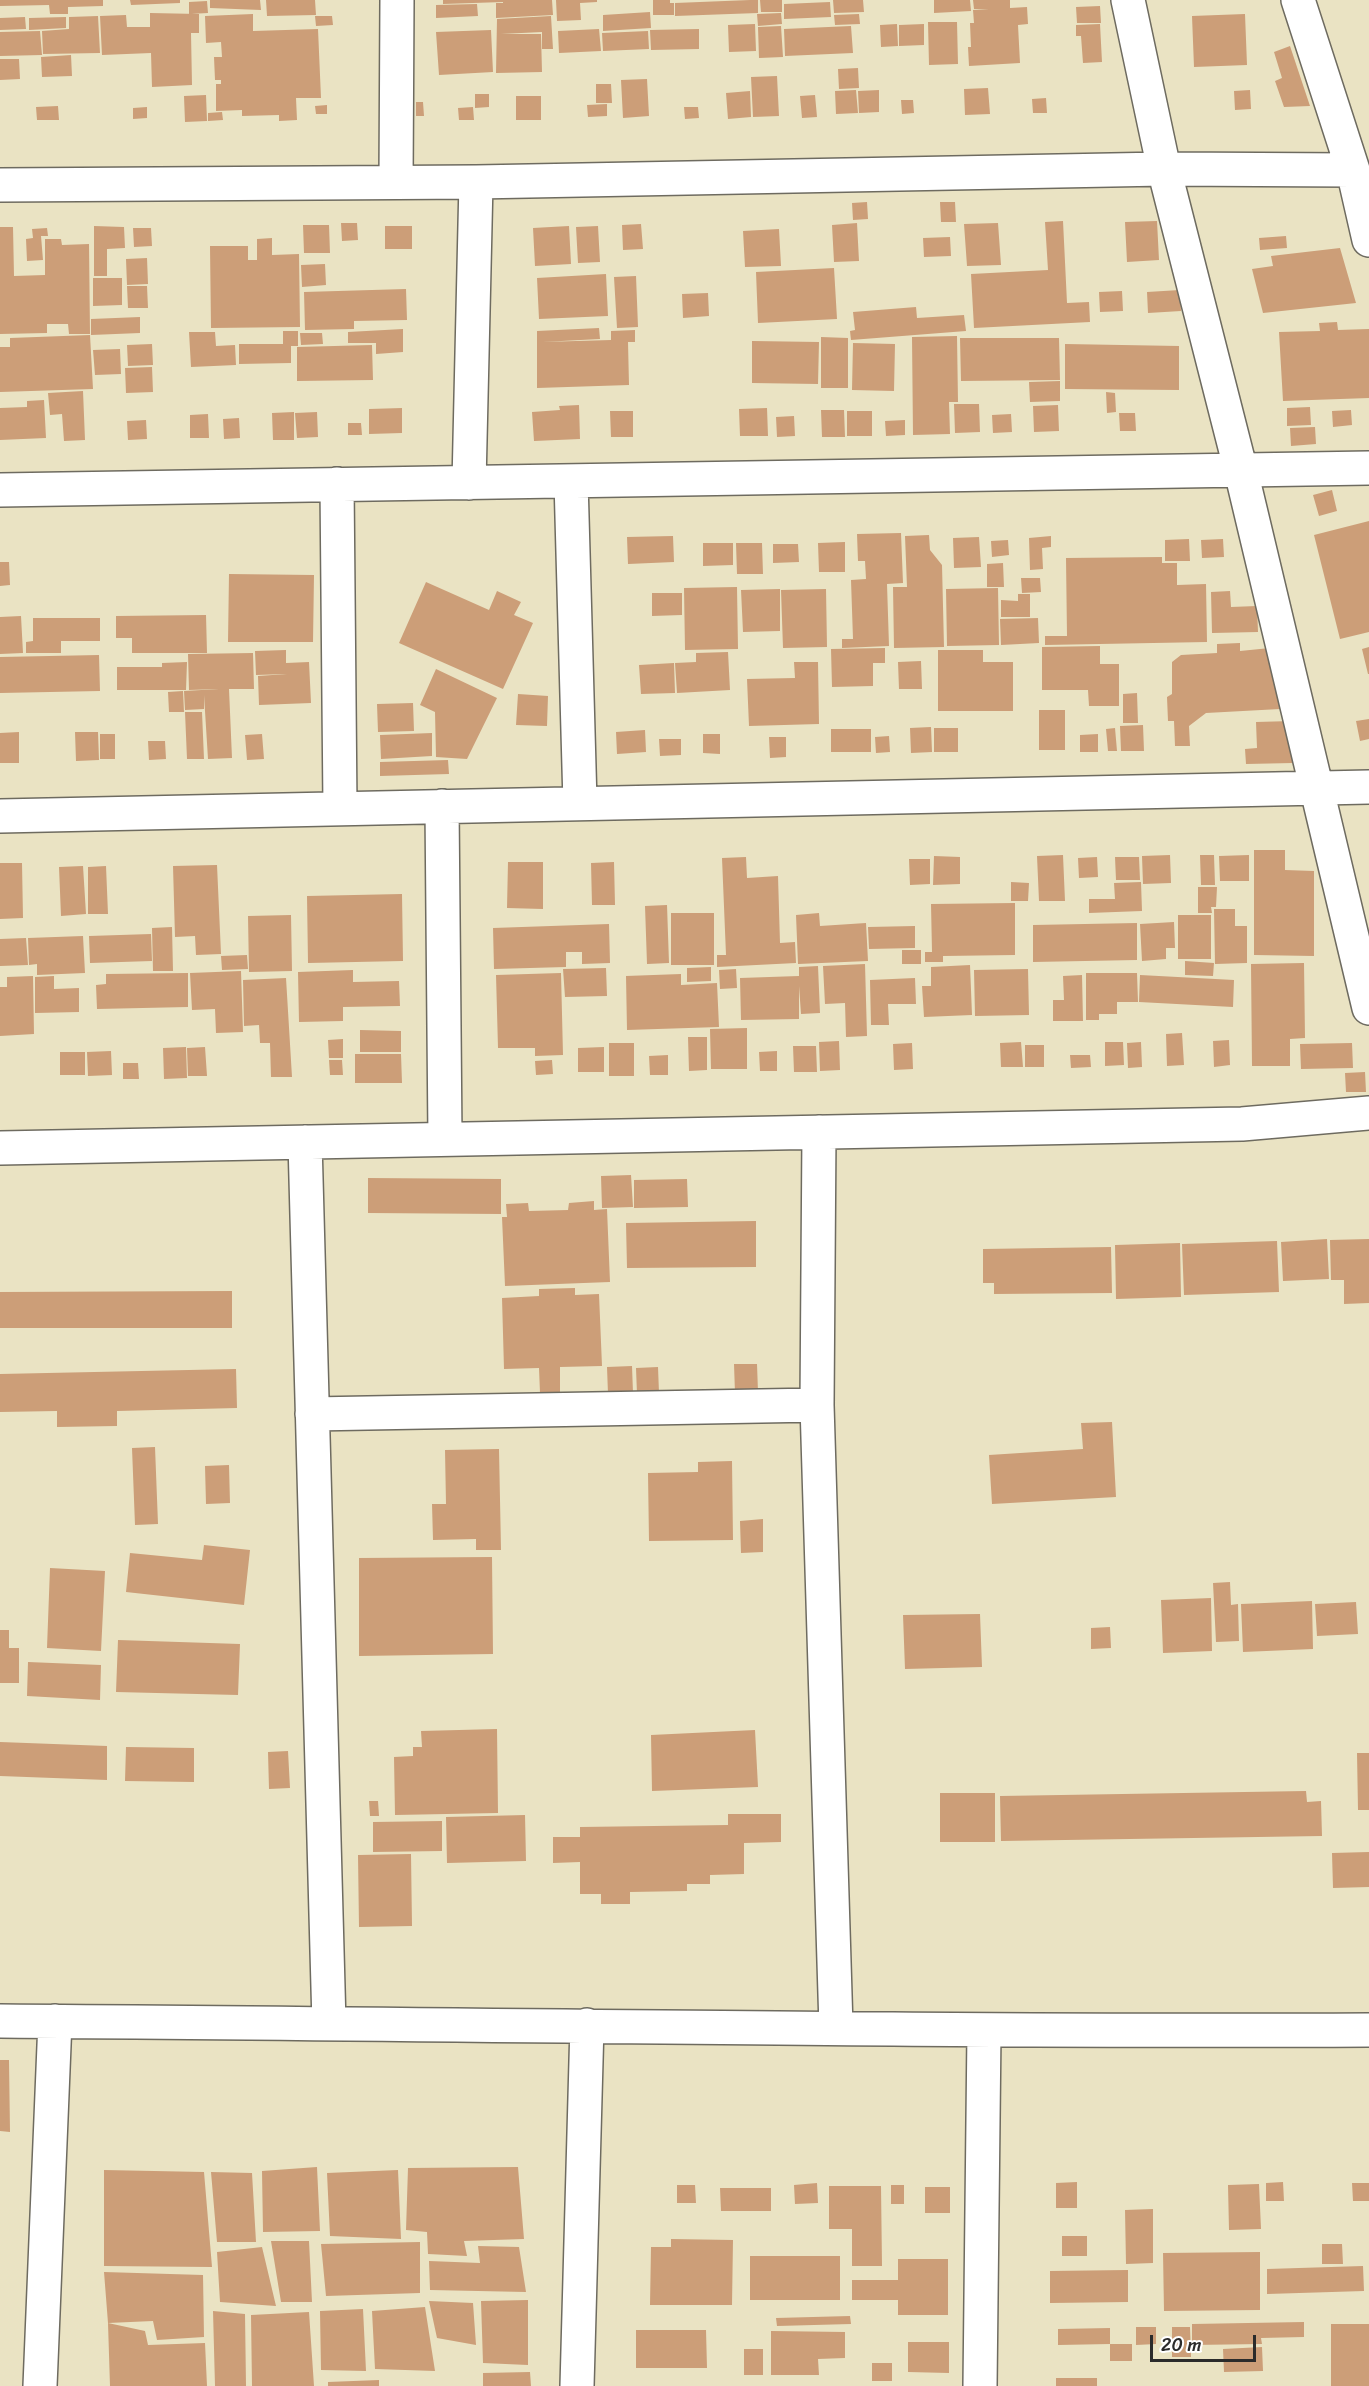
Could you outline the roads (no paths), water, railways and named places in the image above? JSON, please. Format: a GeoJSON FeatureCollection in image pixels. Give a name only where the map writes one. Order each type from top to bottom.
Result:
{"type":"FeatureCollection","features":[{"type":"Feature","properties":{"kind":"street"},"geometry":{"type":"LineString","coordinates":[[396,182],[398,0]]}},
{"type":"Feature","properties":{"kind":"street"},"geometry":{"type":"LineString","coordinates":[[1128,0],[1164,169],[1241,471],[1369,1008]]}},
{"type":"Feature","properties":{"kind":"street"},"geometry":{"type":"LineString","coordinates":[[1298,0],[1353,171],[1367,223]]}},
{"type":"Feature","properties":{"kind":"street"},"geometry":{"type":"LineString","coordinates":[[0,185],[476,182],[1164,169],[1353,171]]}},
{"type":"Feature","properties":{"kind":"street"},"geometry":{"type":"LineString","coordinates":[[469,483],[476,182]]}},
{"type":"Feature","properties":{"kind":"street"},"geometry":{"type":"LineString","coordinates":[[0,489],[1369,468]]}},
{"type":"Feature","properties":{"kind":"street"},"geometry":{"type":"LineString","coordinates":[[571,481],[580,803]]}},
{"type":"Feature","properties":{"kind":"street"},"geometry":{"type":"LineString","coordinates":[[337,484],[340,808]]}},
{"type":"Feature","properties":{"kind":"street"},"geometry":{"type":"LineString","coordinates":[[0,816],[1369,787]]}},
{"type":"Feature","properties":{"kind":"street"},"geometry":{"type":"LineString","coordinates":[[442,806],[445,1139]]}},
{"type":"Feature","properties":{"kind":"street"},"geometry":{"type":"LineString","coordinates":[[0,1148],[1242,1124],[1369,1113]]}},
{"type":"Feature","properties":{"kind":"street"},"geometry":{"type":"LineString","coordinates":[[819,1132],[817,1405],[836,2027]]}},
{"type":"Feature","properties":{"kind":"street"},"geometry":{"type":"LineString","coordinates":[[305,1142],[329,2024]]}},
{"type":"Feature","properties":{"kind":"street"},"geometry":{"type":"LineString","coordinates":[[312,1414],[817,1405]]}},
{"type":"Feature","properties":{"kind":"street"},"geometry":{"type":"LineString","coordinates":[[0,2021],[836,2027],[984,2031],[1369,2030]]}},
{"type":"Feature","properties":{"kind":"street"},"geometry":{"type":"LineString","coordinates":[[40,2386],[55,2021]]}},
{"type":"Feature","properties":{"kind":"street"},"geometry":{"type":"LineString","coordinates":[[577,2386],[587,2025]]}},
{"type":"Feature","properties":{"kind":"street"},"geometry":{"type":"LineString","coordinates":[[980,2386],[984,2031]]}}]}
